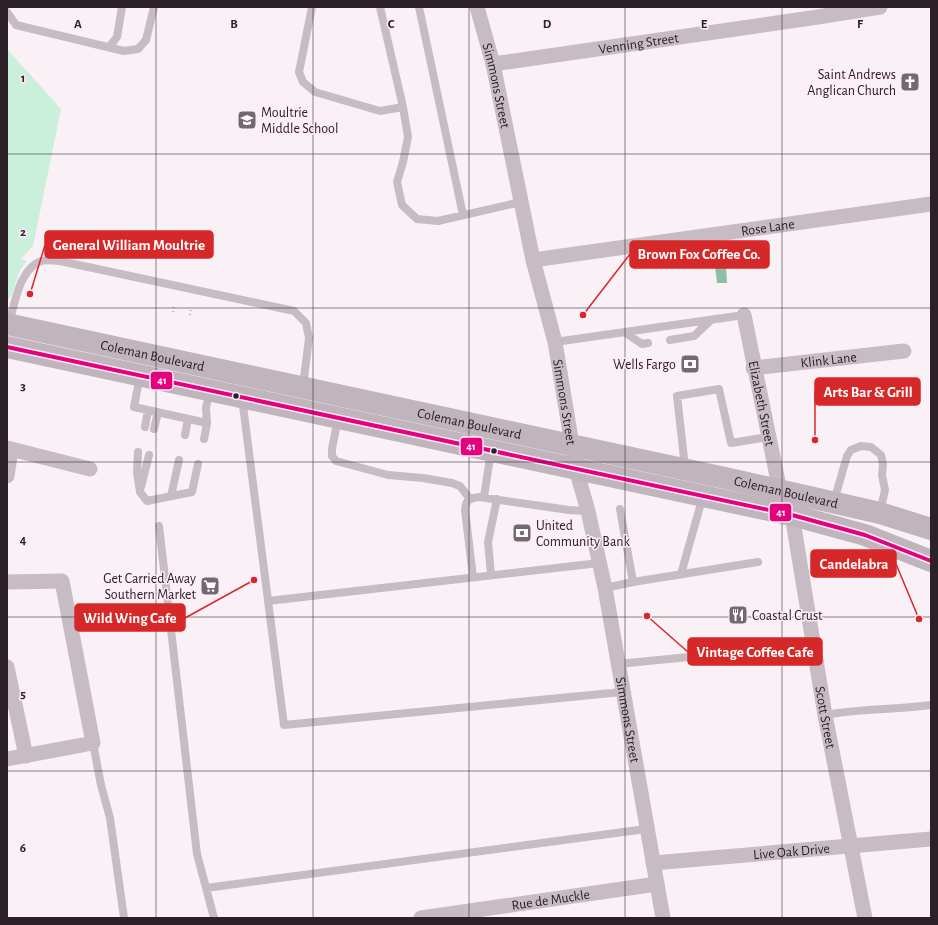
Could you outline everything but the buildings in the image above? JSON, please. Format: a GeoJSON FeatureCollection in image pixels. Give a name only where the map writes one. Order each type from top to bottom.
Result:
{"type":"FeatureCollection","features":[{"type":"Feature","properties":{"kind":"main road","name":"Coleman Boulevard"},"geometry":{"type":"LineString","coordinates":[[8,330],[168,358],[685,469],[880,513],[931,529]]}},
{"type":"Feature","properties":{"kind":"main road","name":"Coleman Boulevard"},"geometry":{"type":"LineString","coordinates":[[7,347],[792,515],[865,535],[931,561]]}},
{"type":"Feature","properties":{"kind":"main road"},"geometry":{"type":"LineString","coordinates":[[865,535],[868,526],[873,524],[931,546]]}},
{"type":"Feature","properties":{"kind":"street","name":"Simmons Street"},"geometry":{"type":"LineString","coordinates":[[477,7],[493,64],[533,260],[555,342],[576,469],[588,511],[605,588],[622,692],[663,918]]}},
{"type":"Feature","properties":{"kind":"street","name":"Venning Street"},"geometry":{"type":"LineString","coordinates":[[493,64],[880,7]]}},
{"type":"Feature","properties":{"kind":"street","name":"Rose Lane"},"geometry":{"type":"LineString","coordinates":[[533,260],[931,204]]}},
{"type":"Feature","properties":{"kind":"street","name":"Elizabeth Street"},"geometry":{"type":"LineString","coordinates":[[744,315],[753,368],[780,490]]}},
{"type":"Feature","properties":{"kind":"street","name":"Klink Lane"},"geometry":{"type":"LineString","coordinates":[[753,368],[904,351]]}},
{"type":"Feature","properties":{"kind":"street"},"geometry":{"type":"LineString","coordinates":[[7,476],[9,449],[90,469]]}},
{"type":"Feature","properties":{"kind":"street","name":"Scott Street"},"geometry":{"type":"LineString","coordinates":[[792,515],[825,715],[865,918]]}},
{"type":"Feature","properties":{"kind":"street"},"geometry":{"type":"LineString","coordinates":[[7,582],[62,581],[93,743],[7,759]]}},
{"type":"Feature","properties":{"kind":"street"},"geometry":{"type":"LineString","coordinates":[[7,667],[26,756]]}},
{"type":"Feature","properties":{"kind":"street","name":"Live Oak Drive"},"geometry":{"type":"LineString","coordinates":[[653,863],[931,839]]}},
{"type":"Feature","properties":{"kind":"street","name":"Rue de Muckle"},"geometry":{"type":"LineString","coordinates":[[421,918],[459,915],[657,884]]}},
{"type":"Feature","properties":{"kind":"lane"},"geometry":{"type":"LineString","coordinates":[[109,47],[116,37],[122,7]]}},
{"type":"Feature","properties":{"kind":"lane"},"geometry":{"type":"LineString","coordinates":[[7,12],[16,25],[124,51],[138,48],[146,40],[154,7]]}},
{"type":"Feature","properties":{"kind":"lane"},"geometry":{"type":"LineString","coordinates":[[312,7],[300,72],[303,82],[315,92],[380,111],[403,107]]}},
{"type":"Feature","properties":{"kind":"lane"},"geometry":{"type":"LineString","coordinates":[[380,7],[403,107],[408,137],[397,182],[402,205],[417,219],[438,221],[521,202]]}},
{"type":"Feature","properties":{"kind":"lane"},"geometry":{"type":"LineString","coordinates":[[419,7],[463,215]]}},
{"type":"Feature","properties":{"kind":"lane"},"geometry":{"type":"LineString","coordinates":[[8,330],[23,277],[31,268],[42,261],[60,261],[294,311],[306,323],[309,338],[303,387]]}},
{"type":"Feature","properties":{"kind":"lane"},"geometry":{"type":"LineString","coordinates":[[555,342],[744,315]]}},
{"type":"Feature","properties":{"kind":"lane"},"geometry":{"type":"LineString","coordinates":[[670,340],[694,336],[711,320]]}},
{"type":"Feature","properties":{"kind":"lane"},"geometry":{"type":"LineString","coordinates":[[624,332],[642,344],[648,343]]}},
{"type":"Feature","properties":{"kind":"lane"},"geometry":{"type":"LineString","coordinates":[[140,376],[134,407],[207,423]]}},
{"type":"Feature","properties":{"kind":"lane"},"geometry":{"type":"LineString","coordinates":[[685,469],[677,396],[719,389],[731,443],[768,437]]}},
{"type":"Feature","properties":{"kind":"lane"},"geometry":{"type":"LineString","coordinates":[[204,439],[207,423],[206,408],[210,390]]}},
{"type":"Feature","properties":{"kind":"lane"},"geometry":{"type":"LineString","coordinates":[[242,397],[284,725],[622,692]]}},
{"type":"Feature","properties":{"kind":"lane"},"geometry":{"type":"LineString","coordinates":[[144,427],[148,410]]}},
{"type":"Feature","properties":{"kind":"lane"},"geometry":{"type":"LineString","coordinates":[[154,429],[158,412]]}},
{"type":"Feature","properties":{"kind":"lane"},"geometry":{"type":"LineString","coordinates":[[338,418],[332,449],[332,456],[336,460],[388,475],[423,478],[452,483],[460,486],[470,498]]}},
{"type":"Feature","properties":{"kind":"lane"},"geometry":{"type":"LineString","coordinates":[[185,435],[188,419]]}},
{"type":"Feature","properties":{"kind":"lane"},"geometry":{"type":"LineString","coordinates":[[834,503],[846,456],[851,450],[861,446],[871,447],[881,455],[883,464],[882,475],[885,490],[880,513]]}},
{"type":"Feature","properties":{"kind":"lane"},"geometry":{"type":"LineString","coordinates":[[484,497],[491,451]]}},
{"type":"Feature","properties":{"kind":"lane"},"geometry":{"type":"LineString","coordinates":[[138,452],[137,473],[140,492],[147,501],[192,492],[198,464]]}},
{"type":"Feature","properties":{"kind":"lane"},"geometry":{"type":"LineString","coordinates":[[140,492],[149,454]]}},
{"type":"Feature","properties":{"kind":"lane"},"geometry":{"type":"LineString","coordinates":[[171,496],[179,460]]}},
{"type":"Feature","properties":{"kind":"lane"},"geometry":{"type":"LineString","coordinates":[[681,574],[703,496]]}},
{"type":"Feature","properties":{"kind":"lane"},"geometry":{"type":"LineString","coordinates":[[473,577],[465,510],[465,503],[470,498],[484,497],[569,510],[588,511]]}},
{"type":"Feature","properties":{"kind":"lane"},"geometry":{"type":"LineString","coordinates":[[491,574],[488,542],[498,500]]}},
{"type":"Feature","properties":{"kind":"lane"},"geometry":{"type":"LineString","coordinates":[[620,509],[633,582]]}},
{"type":"Feature","properties":{"kind":"lane"},"geometry":{"type":"LineString","coordinates":[[159,526],[197,854],[214,918]]}},
{"type":"Feature","properties":{"kind":"lane"},"geometry":{"type":"LineString","coordinates":[[605,588],[633,582],[758,562]]}},
{"type":"Feature","properties":{"kind":"lane"},"geometry":{"type":"LineString","coordinates":[[268,600],[599,563]]}},
{"type":"Feature","properties":{"kind":"lane"},"geometry":{"type":"LineString","coordinates":[[618,664],[699,656]]}},
{"type":"Feature","properties":{"kind":"lane"},"geometry":{"type":"LineString","coordinates":[[825,715],[842,712],[931,705]]}},
{"type":"Feature","properties":{"kind":"lane"},"geometry":{"type":"LineString","coordinates":[[93,743],[101,786],[110,818],[124,918]]}},
{"type":"Feature","properties":{"kind":"lane"},"geometry":{"type":"LineString","coordinates":[[206,888],[646,828]]}},
{"type":"Feature","properties":{"kind":"path"},"geometry":{"type":"LineString","coordinates":[[173,312],[174,306]]}},
{"type":"Feature","properties":{"kind":"path"},"geometry":{"type":"LineString","coordinates":[[190,315],[191,309]]}},
{"type":"Feature","properties":{"kind":"shaded area"},"geometry":{"type":"Polygon","coordinates":[[[7,49],[61,109],[33,246],[21,259],[27,261],[20,270],[12,295],[7,301],[7,49]]]}},
{"type":"Feature","properties":{"kind":"shaded area"},"geometry":{"type":"Polygon","coordinates":[[[726,264],[727,283],[717,283],[715,266],[726,264]]]}},
{"type":"Feature","properties":{"kind":"transit line","name":"41"},"geometry":{"type":"LineString","coordinates":[[7,347],[792,515],[865,535],[931,561]]}},
{"type":"Feature","properties":{"kind":"place","name":"Saint Andrews Anglican Church"},"geometry":{"type":"Point","coordinates":[910,82]}},
{"type":"Feature","properties":{"kind":"place","name":"Moultrie Middle School"},"geometry":{"type":"Point","coordinates":[247,120]}},
{"type":"Feature","properties":{"kind":"place","name":"General William Moultrie"},"geometry":{"type":"Point","coordinates":[30,294]}},
{"type":"Feature","properties":{"kind":"place","name":"Brown Fox Coffee Co."},"geometry":{"type":"Point","coordinates":[583,315]}},
{"type":"Feature","properties":{"kind":"place","name":"Wells Fargo"},"geometry":{"type":"Point","coordinates":[690,364]}},
{"type":"Feature","properties":{"kind":"place","name":"Arts Bar & Grill"},"geometry":{"type":"Point","coordinates":[815,440]}},
{"type":"Feature","properties":{"kind":"place","name":"United Community Bank"},"geometry":{"type":"Point","coordinates":[522,533]}},
{"type":"Feature","properties":{"kind":"place","name":"Wild Wing Cafe"},"geometry":{"type":"Point","coordinates":[254,580]}},
{"type":"Feature","properties":{"kind":"place","name":"Get Carried Away Southern Market"},"geometry":{"type":"Point","coordinates":[210,586]}},
{"type":"Feature","properties":{"kind":"place","name":"Coastal Crust"},"geometry":{"type":"Point","coordinates":[738,615]}},
{"type":"Feature","properties":{"kind":"place","name":"Vintage Coffee Cafe"},"geometry":{"type":"Point","coordinates":[647,616]}},
{"type":"Feature","properties":{"kind":"place","name":"Candelabra"},"geometry":{"type":"Point","coordinates":[919,619]}}]}
